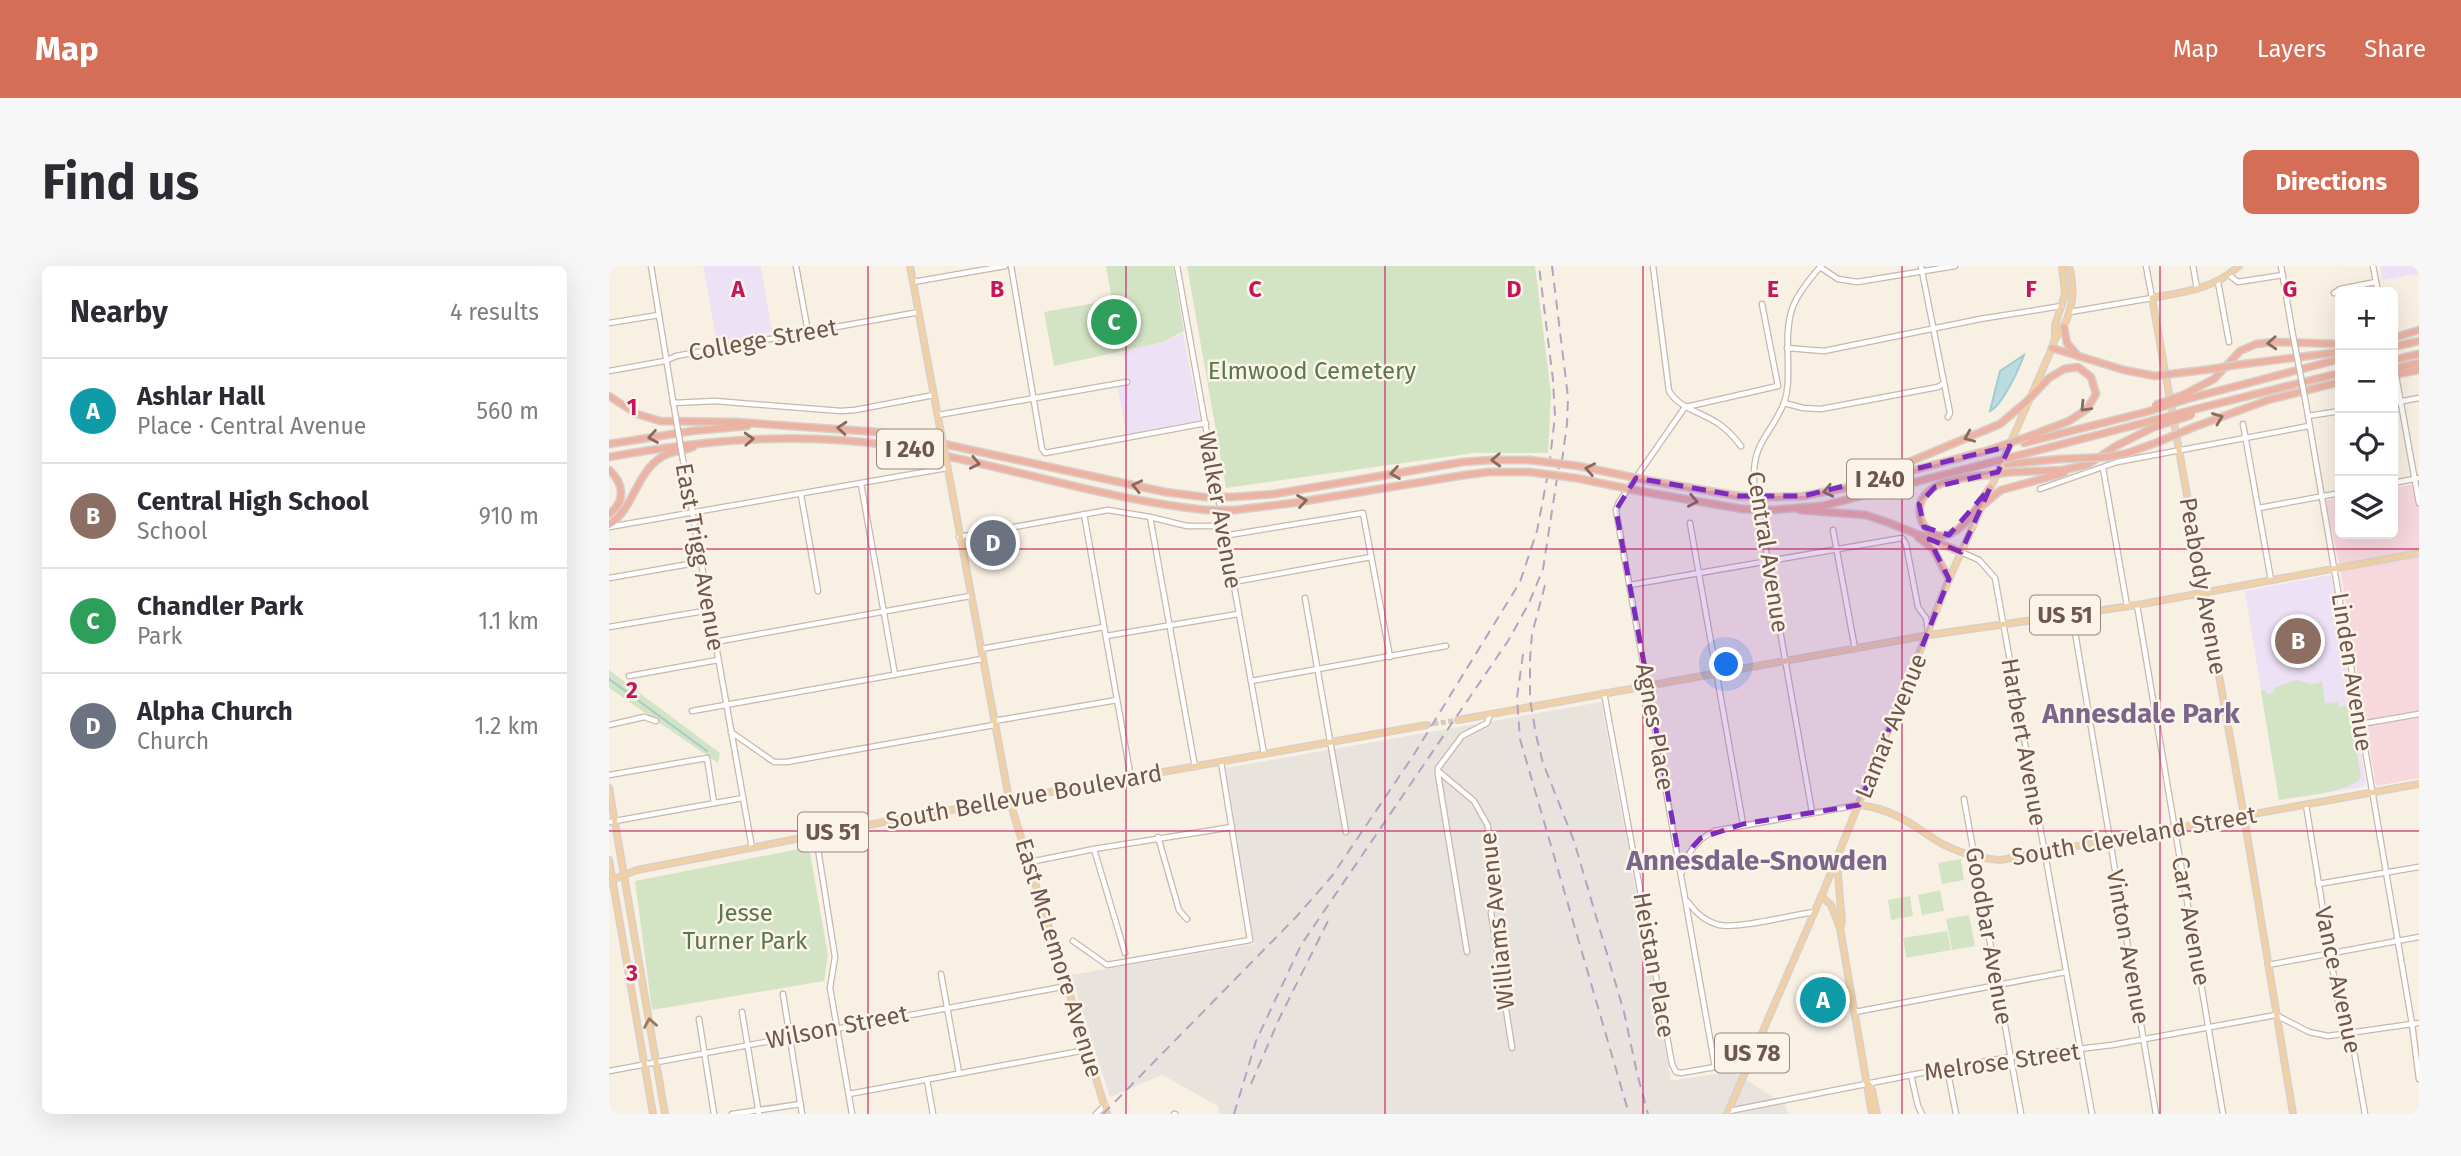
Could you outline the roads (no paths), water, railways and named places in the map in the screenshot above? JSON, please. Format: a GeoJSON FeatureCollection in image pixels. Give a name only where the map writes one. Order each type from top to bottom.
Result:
{"type":"FeatureCollection","features":[{"type":"Feature","properties":{"kind":"highway"},"geometry":{"type":"LineString","coordinates":[[2064,327],[2067,343],[2080,358]]}},
{"type":"Feature","properties":{"kind":"highway"},"geometry":{"type":"LineString","coordinates":[[2398,337],[2419,332]]}},
{"type":"Feature","properties":{"kind":"highway"},"geometry":{"type":"LineString","coordinates":[[2398,346],[2419,341]]}},
{"type":"Feature","properties":{"kind":"highway"},"geometry":{"type":"LineString","coordinates":[[2185,397],[2214,379],[2240,351],[2256,344],[2335,344]]}},
{"type":"Feature","properties":{"kind":"highway"},"geometry":{"type":"LineString","coordinates":[[2052,348],[2123,370],[2155,376],[2335,353]]}},
{"type":"Feature","properties":{"kind":"highway"},"geometry":{"type":"LineString","coordinates":[[2398,358],[2419,354]]}},
{"type":"Feature","properties":{"kind":"highway","name":"I 240"},"geometry":{"type":"LineString","coordinates":[[609,444],[692,431],[770,425],[842,428],[916,438],[1152,490],[1204,497],[1232,498],[1274,494],[1463,462],[1529,460],[1578,466],[1739,496],[1803,496],[2109,421],[2185,397],[2335,360]]}},
{"type":"Feature","properties":{"kind":"highway"},"geometry":{"type":"LineString","coordinates":[[2398,368],[2419,363]]}},
{"type":"Feature","properties":{"kind":"highway"},"geometry":{"type":"LineString","coordinates":[[1852,486],[2000,424],[2027,402],[2049,378],[2064,369],[2078,367],[2091,377],[2096,394],[2087,409],[2069,421],[2025,440]]}},
{"type":"Feature","properties":{"kind":"highway"},"geometry":{"type":"LineString","coordinates":[[2398,374],[2419,370]]}},
{"type":"Feature","properties":{"kind":"highway","name":"I 240"},"geometry":{"type":"LineString","coordinates":[[609,457],[705,442],[783,438],[877,444],[1155,503],[1206,510],[1235,510],[1284,504],[1503,471],[1576,478],[1742,509],[1795,509],[1834,503],[2152,424],[2335,374]]}},
{"type":"Feature","properties":{"kind":"highway"},"geometry":{"type":"LineString","coordinates":[[1993,462],[2018,463],[2108,457],[2128,453],[2268,400],[2335,384]]}},
{"type":"Feature","properties":{"kind":"highway"},"geometry":{"type":"LineString","coordinates":[[609,396],[637,414],[660,421],[770,425]]}},
{"type":"Feature","properties":{"kind":"highway"},"geometry":{"type":"LineString","coordinates":[[1983,505],[2001,490],[2087,465],[2152,424]]}},
{"type":"Feature","properties":{"kind":"highway"},"geometry":{"type":"LineString","coordinates":[[609,526],[624,512],[644,476],[658,459],[705,442]]}},
{"type":"Feature","properties":{"kind":"highway"},"geometry":{"type":"LineString","coordinates":[[1990,488],[1960,528],[1949,535],[1936,535],[1924,527],[1919,519],[1919,505],[1927,492],[1943,484],[1979,475],[2063,470],[2087,465]]}},
{"type":"Feature","properties":{"kind":"highway"},"geometry":{"type":"LineString","coordinates":[[609,470],[617,478],[622,493],[618,505],[609,514]]}},
{"type":"Feature","properties":{"kind":"highway"},"geometry":{"type":"LineString","coordinates":[[1795,509],[1866,515],[1961,552]]}},
{"type":"Feature","properties":{"kind":"highway"},"geometry":{"type":"LineString","coordinates":[[1914,533],[1933,549],[1949,579]]}},
{"type":"Feature","properties":{"kind":"main road","name":"East McLemore Avenue"},"geometry":{"type":"LineString","coordinates":[[910,266],[1009,799],[1107,1114]]}},
{"type":"Feature","properties":{"kind":"main road","name":"US 78"},"geometry":{"type":"LineString","coordinates":[[2055,338],[2055,325],[2065,294],[2062,266]]}},
{"type":"Feature","properties":{"kind":"main road","name":"US 78"},"geometry":{"type":"LineString","coordinates":[[2055,338],[2064,327],[2074,295],[2069,266]]}},
{"type":"Feature","properties":{"kind":"main road"},"geometry":{"type":"LineString","coordinates":[[2152,298],[2197,290],[2218,282],[2239,266]]}},
{"type":"Feature","properties":{"kind":"main road","name":"Peabody Avenue"},"geometry":{"type":"LineString","coordinates":[[2152,298],[2244,816],[2293,1114]]}},
{"type":"Feature","properties":{"kind":"main road","name":"Lamar Avenue"},"geometry":{"type":"LineString","coordinates":[[1727,1112],[1837,859],[1929,635],[1949,579],[2055,338]]}},
{"type":"Feature","properties":{"kind":"main road","name":"US 51"},"geometry":{"type":"LineString","coordinates":[[1458,720],[1929,635],[2137,605],[2419,554]]}},
{"type":"Feature","properties":{"kind":"main road","name":"South Bellevue Boulevard"},"geometry":{"type":"LineString","coordinates":[[624,875],[637,870],[816,835],[1426,725]]}},
{"type":"Feature","properties":{"kind":"main road","name":"South Cleveland Street"},"geometry":{"type":"LineString","coordinates":[[1859,805],[1895,813],[1929,836],[1975,857],[2000,860],[2419,784]]}},
{"type":"Feature","properties":{"kind":"main road"},"geometry":{"type":"LineString","coordinates":[[609,788],[612,821],[624,875],[665,1114]]}},
{"type":"Feature","properties":{"kind":"main road"},"geometry":{"type":"LineString","coordinates":[[1837,859],[1842,922],[1840,928]]}},
{"type":"Feature","properties":{"kind":"main road"},"geometry":{"type":"LineString","coordinates":[[609,860],[653,1114]]}},
{"type":"Feature","properties":{"kind":"main road","name":"US 51"},"geometry":{"type":"LineString","coordinates":[[611,880],[624,875]]}},
{"type":"Feature","properties":{"kind":"main road"},"geometry":{"type":"LineString","coordinates":[[1821,896],[1831,905],[1840,928],[1868,1083],[1873,1090],[1874,1114]]}},
{"type":"Feature","properties":{"kind":"street","name":"East Trigg Avenue"},"geometry":{"type":"LineString","coordinates":[[651,266],[665,361],[752,848]]}},
{"type":"Feature","properties":{"kind":"street"},"geometry":{"type":"LineString","coordinates":[[796,266],[808,332]]}},
{"type":"Feature","properties":{"kind":"street"},"geometry":{"type":"LineString","coordinates":[[913,282],[1005,266]]}},
{"type":"Feature","properties":{"kind":"street"},"geometry":{"type":"LineString","coordinates":[[1011,266],[1045,453],[1206,423]]}},
{"type":"Feature","properties":{"kind":"street","name":"Walker Avenue"},"geometry":{"type":"LineString","coordinates":[[1177,266],[1264,755]]}},
{"type":"Feature","properties":{"kind":"street"},"geometry":{"type":"LineString","coordinates":[[1653,266],[1666,383],[1672,397],[1685,407],[1778,386],[1762,304]]}},
{"type":"Feature","properties":{"kind":"street"},"geometry":{"type":"LineString","coordinates":[[1820,266],[1837,279],[1857,282],[1922,269],[1955,266]]}},
{"type":"Feature","properties":{"kind":"street","name":"Central Avenue"},"geometry":{"type":"LineString","coordinates":[[1812,812],[1753,467],[1760,441],[1784,403],[1789,385],[1788,320],[1793,303],[1820,266]]}},
{"type":"Feature","properties":{"kind":"street","name":"Peabody Avenue"},"geometry":{"type":"LineString","coordinates":[[2146,266],[2152,298]]}},
{"type":"Feature","properties":{"kind":"street"},"geometry":{"type":"LineString","coordinates":[[2193,266],[2197,290]]}},
{"type":"Feature","properties":{"kind":"street","name":"Linden Avenue"},"geometry":{"type":"LineString","coordinates":[[2281,266],[2335,569],[2419,1079]]}},
{"type":"Feature","properties":{"kind":"street"},"geometry":{"type":"LineString","coordinates":[[2373,266],[2377,287]]}},
{"type":"Feature","properties":{"kind":"street"},"geometry":{"type":"LineString","coordinates":[[1922,269],[1950,413],[1948,417]]}},
{"type":"Feature","properties":{"kind":"street"},"geometry":{"type":"LineString","coordinates":[[2229,275],[2235,281],[2241,282],[2283,275]]}},
{"type":"Feature","properties":{"kind":"street"},"geometry":{"type":"LineString","coordinates":[[2218,282],[2229,342]]}},
{"type":"Feature","properties":{"kind":"street"},"geometry":{"type":"LineString","coordinates":[[2334,293],[2340,289],[2376,282]]}},
{"type":"Feature","properties":{"kind":"street"},"geometry":{"type":"LineString","coordinates":[[2070,312],[2152,298]]}},
{"type":"Feature","properties":{"kind":"street"},"geometry":{"type":"LineString","coordinates":[[1787,348],[1824,351],[2062,306]]}},
{"type":"Feature","properties":{"kind":"street","name":"College Street"},"geometry":{"type":"LineString","coordinates":[[609,371],[665,361],[676,356],[919,312]]}},
{"type":"Feature","properties":{"kind":"street"},"geometry":{"type":"LineString","coordinates":[[609,323],[659,315]]}},
{"type":"Feature","properties":{"kind":"street"},"geometry":{"type":"LineString","coordinates":[[938,415],[1127,382]]}},
{"type":"Feature","properties":{"kind":"street"},"geometry":{"type":"LineString","coordinates":[[1784,403],[1821,409],[1943,384]]}},
{"type":"Feature","properties":{"kind":"street"},"geometry":{"type":"LineString","coordinates":[[2398,387],[2417,478],[2419,503]]}},
{"type":"Feature","properties":{"kind":"street"},"geometry":{"type":"LineString","coordinates":[[673,403],[715,401],[841,411],[934,395]]}},
{"type":"Feature","properties":{"kind":"street"},"geometry":{"type":"LineString","coordinates":[[2398,402],[2419,398]]}},
{"type":"Feature","properties":{"kind":"street","name":"Central Avenue"},"geometry":{"type":"LineString","coordinates":[[1685,407],[1718,423],[1732,434],[1741,446]]}},
{"type":"Feature","properties":{"kind":"street","name":"Agnes Place"},"geometry":{"type":"LineString","coordinates":[[1685,407],[1616,509],[1715,1067]]}},
{"type":"Feature","properties":{"kind":"street"},"geometry":{"type":"LineString","coordinates":[[2308,416],[2335,412]]}},
{"type":"Feature","properties":{"kind":"street"},"geometry":{"type":"LineString","coordinates":[[2243,424],[2271,580]]}},
{"type":"Feature","properties":{"kind":"street"},"geometry":{"type":"LineString","coordinates":[[2040,489],[2117,462],[2309,426]]}},
{"type":"Feature","properties":{"kind":"street"},"geometry":{"type":"LineString","coordinates":[[609,526],[801,495],[947,466]]}},
{"type":"Feature","properties":{"kind":"street"},"geometry":{"type":"LineString","coordinates":[[2103,468],[2127,606]]}},
{"type":"Feature","properties":{"kind":"street"},"geometry":{"type":"LineString","coordinates":[[2398,482],[2417,478]]}},
{"type":"Feature","properties":{"kind":"street"},"geometry":{"type":"LineString","coordinates":[[861,484],[895,675]]}},
{"type":"Feature","properties":{"kind":"street"},"geometry":{"type":"LineString","coordinates":[[2259,508],[2335,494]]}},
{"type":"Feature","properties":{"kind":"street"},"geometry":{"type":"LineString","coordinates":[[801,495],[818,591]]}},
{"type":"Feature","properties":{"kind":"street"},"geometry":{"type":"LineString","coordinates":[[959,537],[1108,510],[1187,526],[1222,526]]}},
{"type":"Feature","properties":{"kind":"street"},"geometry":{"type":"LineString","coordinates":[[1223,536],[1363,513],[1390,657]]}},
{"type":"Feature","properties":{"kind":"street"},"geometry":{"type":"LineString","coordinates":[[1084,514],[1131,778]]}},
{"type":"Feature","properties":{"kind":"street"},"geometry":{"type":"LineString","coordinates":[[1150,517],[1195,767]]}},
{"type":"Feature","properties":{"kind":"street"},"geometry":{"type":"LineString","coordinates":[[1690,523],[1743,824]]}},
{"type":"Feature","properties":{"kind":"street"},"geometry":{"type":"LineString","coordinates":[[1833,530],[1855,649]]}},
{"type":"Feature","properties":{"kind":"street"},"geometry":{"type":"LineString","coordinates":[[1630,585],[1902,538],[1906,544],[1917,605],[1927,622],[1929,635]]}},
{"type":"Feature","properties":{"kind":"street","name":"Harbert Avenue"},"geometry":{"type":"LineString","coordinates":[[1961,552],[1979,560],[1995,578],[2092,1114]]}},
{"type":"Feature","properties":{"kind":"street"},"geometry":{"type":"LineString","coordinates":[[1233,582],[1371,557]]}},
{"type":"Feature","properties":{"kind":"street"},"geometry":{"type":"LineString","coordinates":[[609,578],[701,562]]}},
{"type":"Feature","properties":{"kind":"street"},"geometry":{"type":"LineString","coordinates":[[715,642],[970,596]]}},
{"type":"Feature","properties":{"kind":"street"},"geometry":{"type":"LineString","coordinates":[[1305,598],[1346,832]]}},
{"type":"Feature","properties":{"kind":"street","name":"Carr Avenue"},"geometry":{"type":"LineString","coordinates":[[2137,605],[2223,1114]]}},
{"type":"Feature","properties":{"kind":"street"},"geometry":{"type":"LineString","coordinates":[[609,627],[710,610]]}},
{"type":"Feature","properties":{"kind":"street"},"geometry":{"type":"LineString","coordinates":[[1106,636],[1238,614]]}},
{"type":"Feature","properties":{"kind":"street","name":"Vinton Avenue"},"geometry":{"type":"LineString","coordinates":[[2072,614],[2156,1114]]}},
{"type":"Feature","properties":{"kind":"street"},"geometry":{"type":"LineString","coordinates":[[980,649],[1104,627]]}},
{"type":"Feature","properties":{"kind":"street"},"geometry":{"type":"LineString","coordinates":[[1251,681],[1446,646]]}},
{"type":"Feature","properties":{"kind":"street"},"geometry":{"type":"LineString","coordinates":[[692,711],[982,659]]}},
{"type":"Feature","properties":{"kind":"street"},"geometry":{"type":"LineString","coordinates":[[629,676],[718,660]]}},
{"type":"Feature","properties":{"kind":"street","name":"Heistan Place"},"geometry":{"type":"LineString","coordinates":[[1604,693],[1672,1064],[1676,1072],[1715,1067]]}},
{"type":"Feature","properties":{"kind":"street"},"geometry":{"type":"LineString","coordinates":[[731,732],[774,762],[787,762],[1117,700]]}},
{"type":"Feature","properties":{"kind":"street"},"geometry":{"type":"LineString","coordinates":[[1438,771],[1462,736],[1487,723],[1490,714]]}},
{"type":"Feature","properties":{"kind":"street"},"geometry":{"type":"LineString","coordinates":[[2361,724],[2419,714]]}},
{"type":"Feature","properties":{"kind":"street"},"geometry":{"type":"LineString","coordinates":[[609,725],[644,717],[656,721]]}},
{"type":"Feature","properties":{"kind":"street"},"geometry":{"type":"LineString","coordinates":[[609,775],[707,758],[715,803]]}},
{"type":"Feature","properties":{"kind":"street"},"geometry":{"type":"LineString","coordinates":[[1073,941],[1107,965],[1250,940],[1221,762]]}},
{"type":"Feature","properties":{"kind":"street","name":"Williams Avenue"},"geometry":{"type":"LineString","coordinates":[[1438,771],[1467,952]]}},
{"type":"Feature","properties":{"kind":"street","name":"Williams Avenue"},"geometry":{"type":"LineString","coordinates":[[1438,771],[1474,801],[1488,826],[1489,852],[1498,887],[1491,913],[1512,1048]]}},
{"type":"Feature","properties":{"kind":"street"},"geometry":{"type":"LineString","coordinates":[[612,821],[743,798]]}},
{"type":"Feature","properties":{"kind":"street","name":"Goodbar Avenue"},"geometry":{"type":"LineString","coordinates":[[1964,799],[2021,1114]]}},
{"type":"Feature","properties":{"kind":"street"},"geometry":{"type":"LineString","coordinates":[[1682,873],[1688,852],[1701,838],[1714,831],[1859,805]]}},
{"type":"Feature","properties":{"kind":"street","name":"Vance Avenue"},"geometry":{"type":"LineString","coordinates":[[2306,805],[2339,1008],[2351,1034],[2365,1114]]}},
{"type":"Feature","properties":{"kind":"street"},"geometry":{"type":"LineString","coordinates":[[1030,863],[1159,837],[1233,827]]}},
{"type":"Feature","properties":{"kind":"street"},"geometry":{"type":"LineString","coordinates":[[816,835],[835,957],[830,988],[852,1114]]}},
{"type":"Feature","properties":{"kind":"street"},"geometry":{"type":"LineString","coordinates":[[1159,837],[1179,910],[1187,919]]}},
{"type":"Feature","properties":{"kind":"street"},"geometry":{"type":"LineString","coordinates":[[1094,849],[1125,953]]}},
{"type":"Feature","properties":{"kind":"street"},"geometry":{"type":"LineString","coordinates":[[2318,884],[2419,867]]}},
{"type":"Feature","properties":{"kind":"street"},"geometry":{"type":"LineString","coordinates":[[1687,900],[1697,914],[1722,926],[1814,912]]}},
{"type":"Feature","properties":{"kind":"street"},"geometry":{"type":"LineString","coordinates":[[2267,965],[2419,937]]}},
{"type":"Feature","properties":{"kind":"street"},"geometry":{"type":"LineString","coordinates":[[1855,1012],[2066,972]]}},
{"type":"Feature","properties":{"kind":"street"},"geometry":{"type":"LineString","coordinates":[[941,974],[959,1073]]}},
{"type":"Feature","properties":{"kind":"street","name":"Wilson Street"},"geometry":{"type":"LineString","coordinates":[[609,1071],[1066,986]]}},
{"type":"Feature","properties":{"kind":"street"},"geometry":{"type":"LineString","coordinates":[[783,994],[802,1114]]}},
{"type":"Feature","properties":{"kind":"street"},"geometry":{"type":"LineString","coordinates":[[742,1012],[759,1112]]}},
{"type":"Feature","properties":{"kind":"street"},"geometry":{"type":"LineString","coordinates":[[2276,1015],[2309,1032],[2328,1036],[2419,1023]]}},
{"type":"Feature","properties":{"kind":"street","name":"Melrose Street"},"geometry":{"type":"LineString","coordinates":[[1727,1112],[1947,1068],[2010,1057],[2080,1051],[2276,1015]]}},
{"type":"Feature","properties":{"kind":"street"},"geometry":{"type":"LineString","coordinates":[[699,1019],[715,1114]]}},
{"type":"Feature","properties":{"kind":"street"},"geometry":{"type":"LineString","coordinates":[[849,1094],[1086,1050]]}},
{"type":"Feature","properties":{"kind":"street"},"geometry":{"type":"LineString","coordinates":[[1715,1067],[1749,1061]]}},
{"type":"Feature","properties":{"kind":"street"},"geometry":{"type":"LineString","coordinates":[[1947,1068],[1956,1114]]}},
{"type":"Feature","properties":{"kind":"street"},"geometry":{"type":"LineString","coordinates":[[1911,1075],[1917,1105],[1922,1114]]}},
{"type":"Feature","properties":{"kind":"street"},"geometry":{"type":"LineString","coordinates":[[927,1080],[933,1114]]}},
{"type":"Feature","properties":{"kind":"street"},"geometry":{"type":"LineString","coordinates":[[732,1114],[801,1104]]}},
{"type":"Feature","properties":{"kind":"street"},"geometry":{"type":"LineString","coordinates":[[1096,1114],[1105,1105]]}},
{"type":"Feature","properties":{"kind":"water"},"geometry":{"type":"Polygon","coordinates":[[[2024,355],[2005,395],[1990,411],[2000,371],[2024,355]]]}},
{"type":"Feature","properties":{"kind":"waterway"},"geometry":{"type":"LineString","coordinates":[[609,679],[707,751]]}},
{"type":"Feature","properties":{"kind":"tunnel"},"geometry":{"type":"LineString","coordinates":[[1426,725],[1458,720]]}},
{"type":"Feature","properties":{"kind":"railway"},"geometry":{"type":"LineString","coordinates":[[1103,1114],[1297,916],[1332,876],[1413,756],[1520,582],[1537,531],[1549,468],[1555,416],[1539,266]]}},
{"type":"Feature","properties":{"kind":"railway"},"geometry":{"type":"LineString","coordinates":[[1552,266],[1568,397],[1561,468]]}},
{"type":"Feature","properties":{"kind":"railway"},"geometry":{"type":"LineString","coordinates":[[1234,1114],[1256,1041],[1301,945],[1508,641],[1529,603],[1543,569],[1560,459]]}},
{"type":"Feature","properties":{"kind":"railway"},"geometry":{"type":"LineString","coordinates":[[1545,585],[1532,634],[1530,659],[1530,699],[1536,735],[1543,763],[1574,841],[1624,1012],[1648,1114]]}},
{"type":"Feature","properties":{"kind":"railway"},"geometry":{"type":"LineString","coordinates":[[1523,654],[1517,698],[1520,739],[1629,1114]]}},
{"type":"Feature","properties":{"kind":"railway"},"geometry":{"type":"LineString","coordinates":[[1251,1084],[1280,1017],[1330,917]]}},
{"type":"Feature","properties":{"kind":"place","name":"Chandler Park"},"geometry":{"type":"Point","coordinates":[1114,322]}},
{"type":"Feature","properties":{"kind":"place","name":"Alpha Church"},"geometry":{"type":"Point","coordinates":[993,543]}},
{"type":"Feature","properties":{"kind":"place","name":"Central High School"},"geometry":{"type":"Point","coordinates":[2298,641]}},
{"type":"Feature","properties":{"kind":"place","name":"Ashlar Hall"},"geometry":{"type":"Point","coordinates":[1823,1000]}},
{"type":"Feature","properties":{"kind":"district","name":"Annesdale Park"},"geometry":{"type":"Point","coordinates":[2141,713]}},
{"type":"Feature","properties":{"kind":"district","name":"Annesdale-Snowden"},"geometry":{"type":"Point","coordinates":[1757,860]}},
{"type":"Feature","properties":{"kind":"park label","name":"Elmwood Cemetery"},"geometry":{"type":"Point","coordinates":[1312,371]}},
{"type":"Feature","properties":{"kind":"park label","name":"Jesse Turner Park"},"geometry":{"type":"Point","coordinates":[745,927]}}]}
